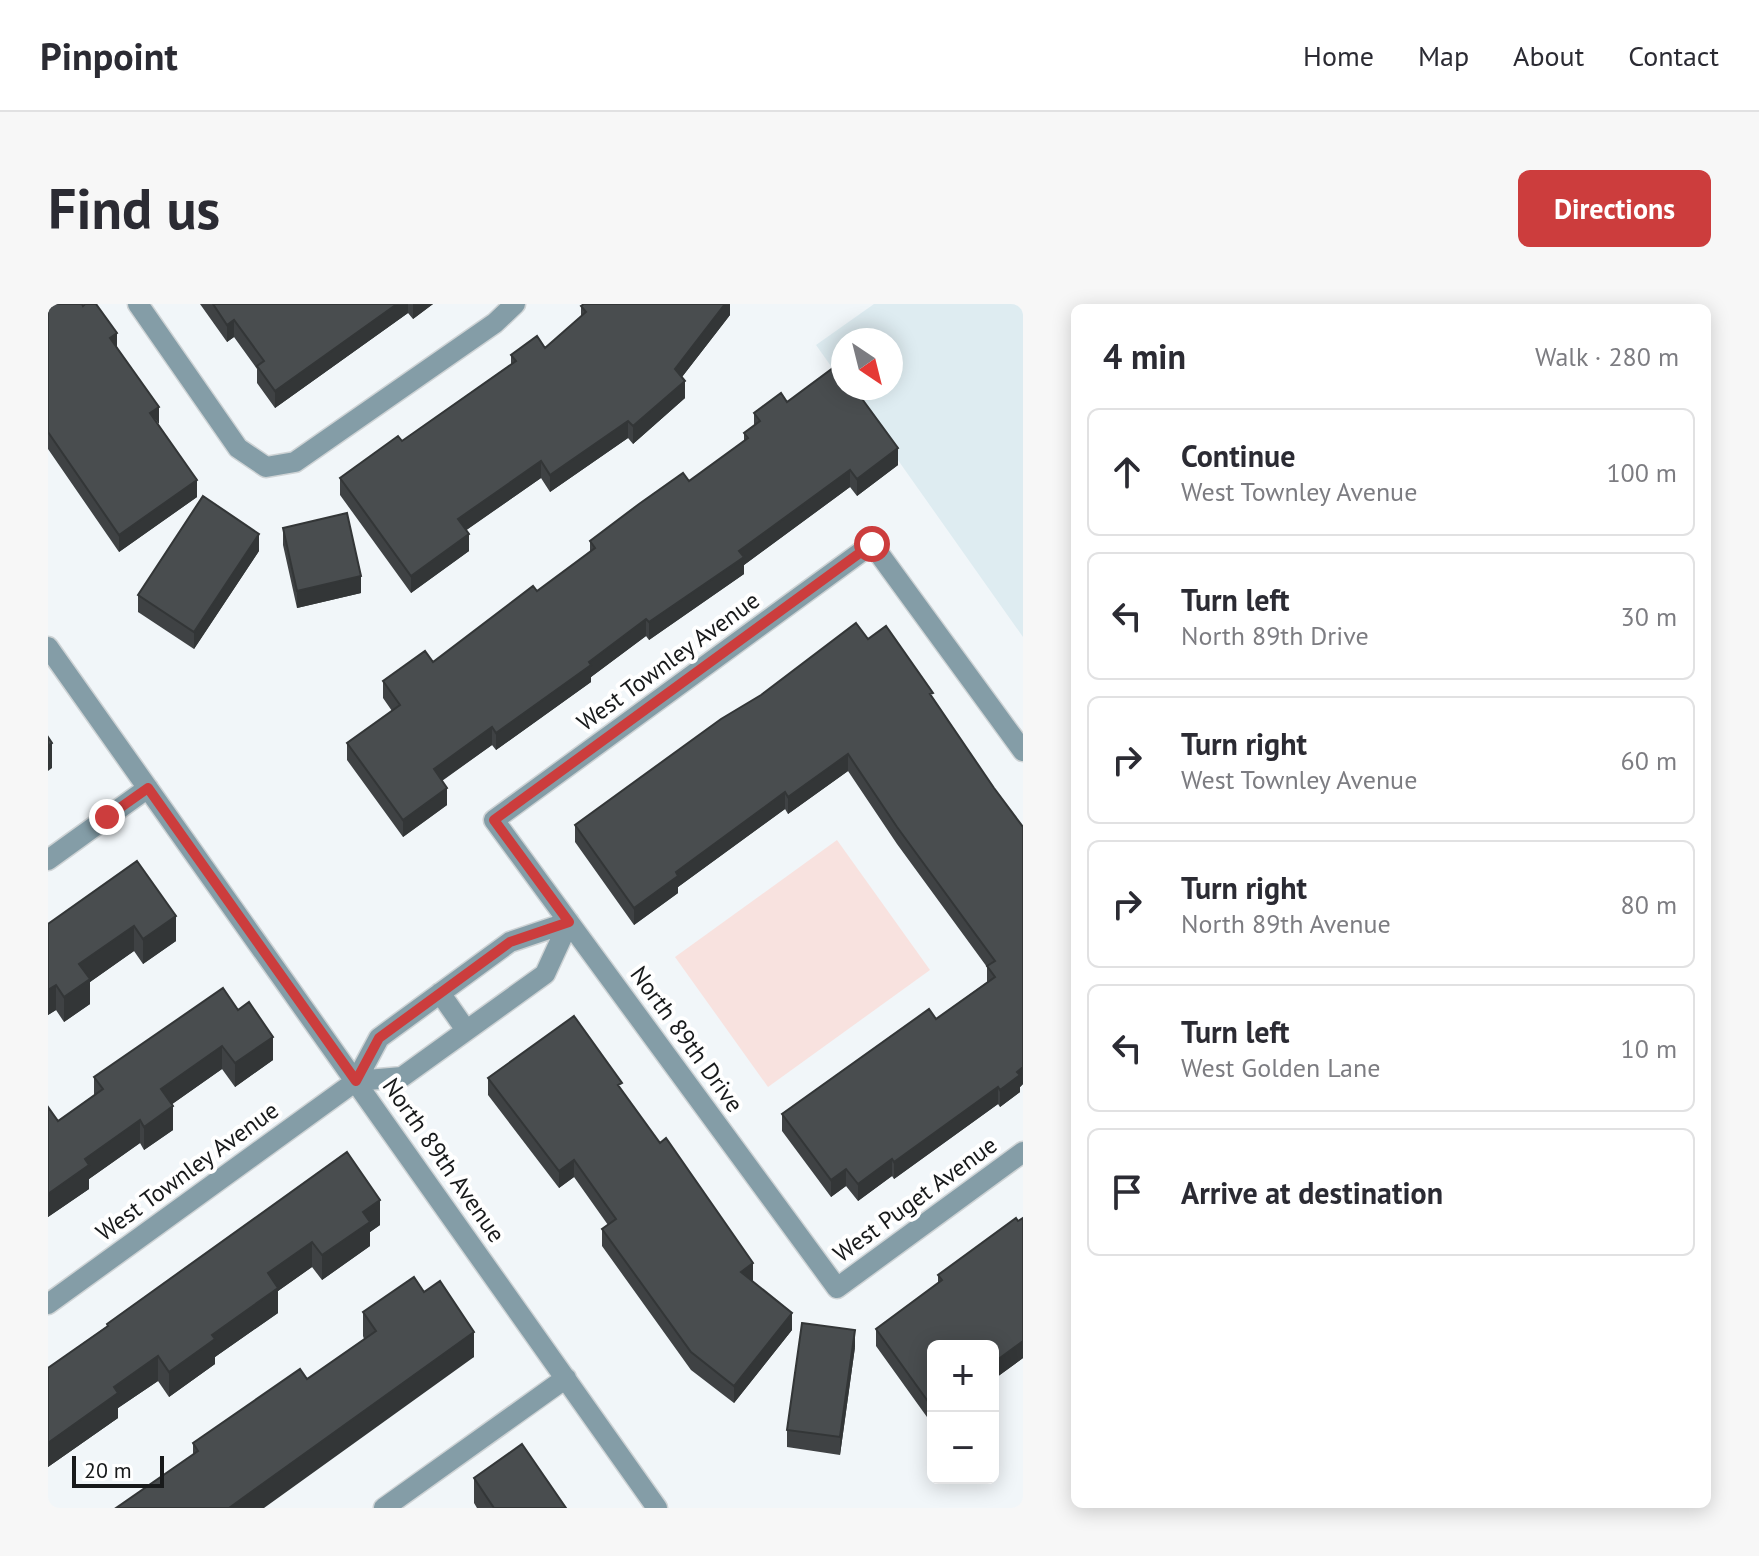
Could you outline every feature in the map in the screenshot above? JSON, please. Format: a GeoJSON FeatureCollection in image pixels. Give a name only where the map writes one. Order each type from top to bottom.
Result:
{"type":"FeatureCollection","features":[{"type":"Feature","properties":{"kind":"street"},"geometry":{"type":"LineString","coordinates":[[138,304],[238,448],[266,467],[295,462],[495,323],[515,304]]}},
{"type":"Feature","properties":{"kind":"street","name":"West Townley Avenue"},"geometry":{"type":"LineString","coordinates":[[494,820],[872,544],[1023,751]]}},
{"type":"Feature","properties":{"kind":"street","name":"North 89th Avenue"},"geometry":{"type":"LineString","coordinates":[[48,647],[657,1508]]}},
{"type":"Feature","properties":{"kind":"street"},"geometry":{"type":"LineString","coordinates":[[48,860],[148,788]]}},
{"type":"Feature","properties":{"kind":"street","name":"North 89th Drive"},"geometry":{"type":"LineString","coordinates":[[494,820],[837,1288]]}},
{"type":"Feature","properties":{"kind":"street"},"geometry":{"type":"LineString","coordinates":[[356,1081],[402,1077],[545,974],[569,922]]}},
{"type":"Feature","properties":{"kind":"street","name":"West Townley Avenue"},"geometry":{"type":"LineString","coordinates":[[48,1304],[356,1081],[379,1038],[440,993],[510,942],[569,922]]}},
{"type":"Feature","properties":{"kind":"street"},"geometry":{"type":"LineString","coordinates":[[440,993],[466,1030]]}},
{"type":"Feature","properties":{"kind":"street","name":"West Puget Avenue"},"geometry":{"type":"LineString","coordinates":[[837,1288],[1023,1152]]}},
{"type":"Feature","properties":{"kind":"street"},"geometry":{"type":"LineString","coordinates":[[384,1508],[566,1378]]}},
{"type":"Feature","properties":{"kind":"shaded area"},"geometry":{"type":"Polygon","coordinates":[[[874,304],[1023,304],[1023,637],[855,400],[903,400],[903,328],[840,328],[874,304]]]}},
{"type":"Feature","properties":{"kind":"shaded area"},"geometry":{"type":"Polygon","coordinates":[[[831,334],[831,366],[816,345],[831,334]]]}},
{"type":"Feature","properties":{"kind":"shaded area"},"geometry":{"type":"Polygon","coordinates":[[[837,840],[930,970],[768,1087],[675,957],[837,840]]]}},
{"type":"Feature","properties":{"kind":"building"},"geometry":{"type":"Polygon","coordinates":[[[48,304],[96,304],[117,333],[110,338],[159,407],[150,413],[197,480],[119,535],[48,432],[48,304]]]}},
{"type":"Feature","properties":{"kind":"building"},"geometry":{"type":"Polygon","coordinates":[[[213,304],[397,304],[275,391],[257,366],[264,361],[234,320],[227,325],[213,304]]]}},
{"type":"Feature","properties":{"kind":"building"},"geometry":{"type":"Polygon","coordinates":[[[725,304],[675,369],[685,381],[633,426],[628,421],[550,475],[541,461],[458,519],[469,534],[411,576],[340,478],[398,436],[402,441],[516,361],[511,355],[537,336],[545,348],[586,312],[581,306],[725,304]]]}},
{"type":"Feature","properties":{"kind":"building"},"geometry":{"type":"Polygon","coordinates":[[[831,369],[831,400],[863,400],[898,448],[857,479],[850,470],[739,551],[744,557],[649,622],[646,619],[589,662],[591,665],[496,733],[492,727],[434,769],[447,788],[403,820],[347,743],[400,705],[383,681],[425,651],[433,662],[533,586],[537,591],[595,548],[590,541],[639,504],[683,473],[689,481],[748,438],[744,433],[760,421],[754,413],[781,393],[787,402],[831,369]]]}},
{"type":"Feature","properties":{"kind":"building"},"geometry":{"type":"Polygon","coordinates":[[[203,496],[259,534],[194,632],[138,595],[203,496]]]}},
{"type":"Feature","properties":{"kind":"building"},"geometry":{"type":"Polygon","coordinates":[[[347,513],[361,576],[297,591],[283,528],[347,513]]]}},
{"type":"Feature","properties":{"kind":"building"},"geometry":{"type":"Polygon","coordinates":[[[856,623],[868,639],[886,626],[1023,827],[1023,1067],[1017,1072],[1020,1075],[858,1184],[846,1169],[831,1180],[782,1114],[929,1009],[936,1019],[995,977],[987,966],[995,961],[848,754],[788,797],[785,792],[676,872],[678,876],[634,908],[575,825],[721,719],[761,695],[856,623]]]}},
{"type":"Feature","properties":{"kind":"building"},"geometry":{"type":"Polygon","coordinates":[[[137,861],[176,916],[143,939],[134,926],[79,964],[90,979],[64,997],[56,985],[48,990],[48,924],[137,861]]]}},
{"type":"Feature","properties":{"kind":"building"},"geometry":{"type":"Polygon","coordinates":[[[223,988],[238,1010],[249,1002],[273,1037],[235,1063],[222,1046],[161,1089],[173,1106],[144,1127],[140,1120],[85,1159],[89,1165],[48,1194],[48,1107],[58,1121],[103,1089],[94,1077],[223,988]]]}},
{"type":"Feature","properties":{"kind":"building"},"geometry":{"type":"Polygon","coordinates":[[[574,1016],[660,1143],[666,1138],[753,1263],[741,1272],[792,1313],[734,1386],[691,1352],[602,1229],[616,1219],[574,1160],[559,1171],[488,1078],[574,1016]]]}},
{"type":"Feature","properties":{"kind":"building"},"geometry":{"type":"Polygon","coordinates":[[[347,1152],[380,1200],[363,1212],[370,1222],[322,1255],[312,1242],[268,1273],[278,1288],[212,1335],[215,1339],[169,1372],[158,1356],[114,1387],[118,1393],[48,1443],[48,1368],[347,1152]]]}},
{"type":"Feature","properties":{"kind":"building"},"geometry":{"type":"Polygon","coordinates":[[[1016,1218],[1018,1221],[1023,1218],[1023,1341],[999,1359],[999,1340],[927,1340],[927,1400],[876,1329],[942,1280],[938,1275],[1016,1218]]]}},
{"type":"Feature","properties":{"kind":"building"},"geometry":{"type":"Polygon","coordinates":[[[414,1277],[424,1292],[440,1281],[474,1332],[229,1508],[116,1508],[198,1451],[193,1443],[300,1369],[307,1379],[376,1331],[363,1312],[414,1277]]]}},
{"type":"Feature","properties":{"kind":"building"},"geometry":{"type":"Polygon","coordinates":[[[802,1323],[855,1330],[840,1437],[787,1430],[802,1323]]]}},
{"type":"Feature","properties":{"kind":"building"},"geometry":{"type":"Polygon","coordinates":[[[522,1444],[566,1508],[494,1508],[474,1478],[522,1444]]]}},
{"type":"Feature","properties":{"kind":"route"},"geometry":{"type":"LineString","coordinates":[[107,817],[148,788],[356,1081],[379,1038],[510,942],[569,922],[494,820],[872,544]]}}]}
